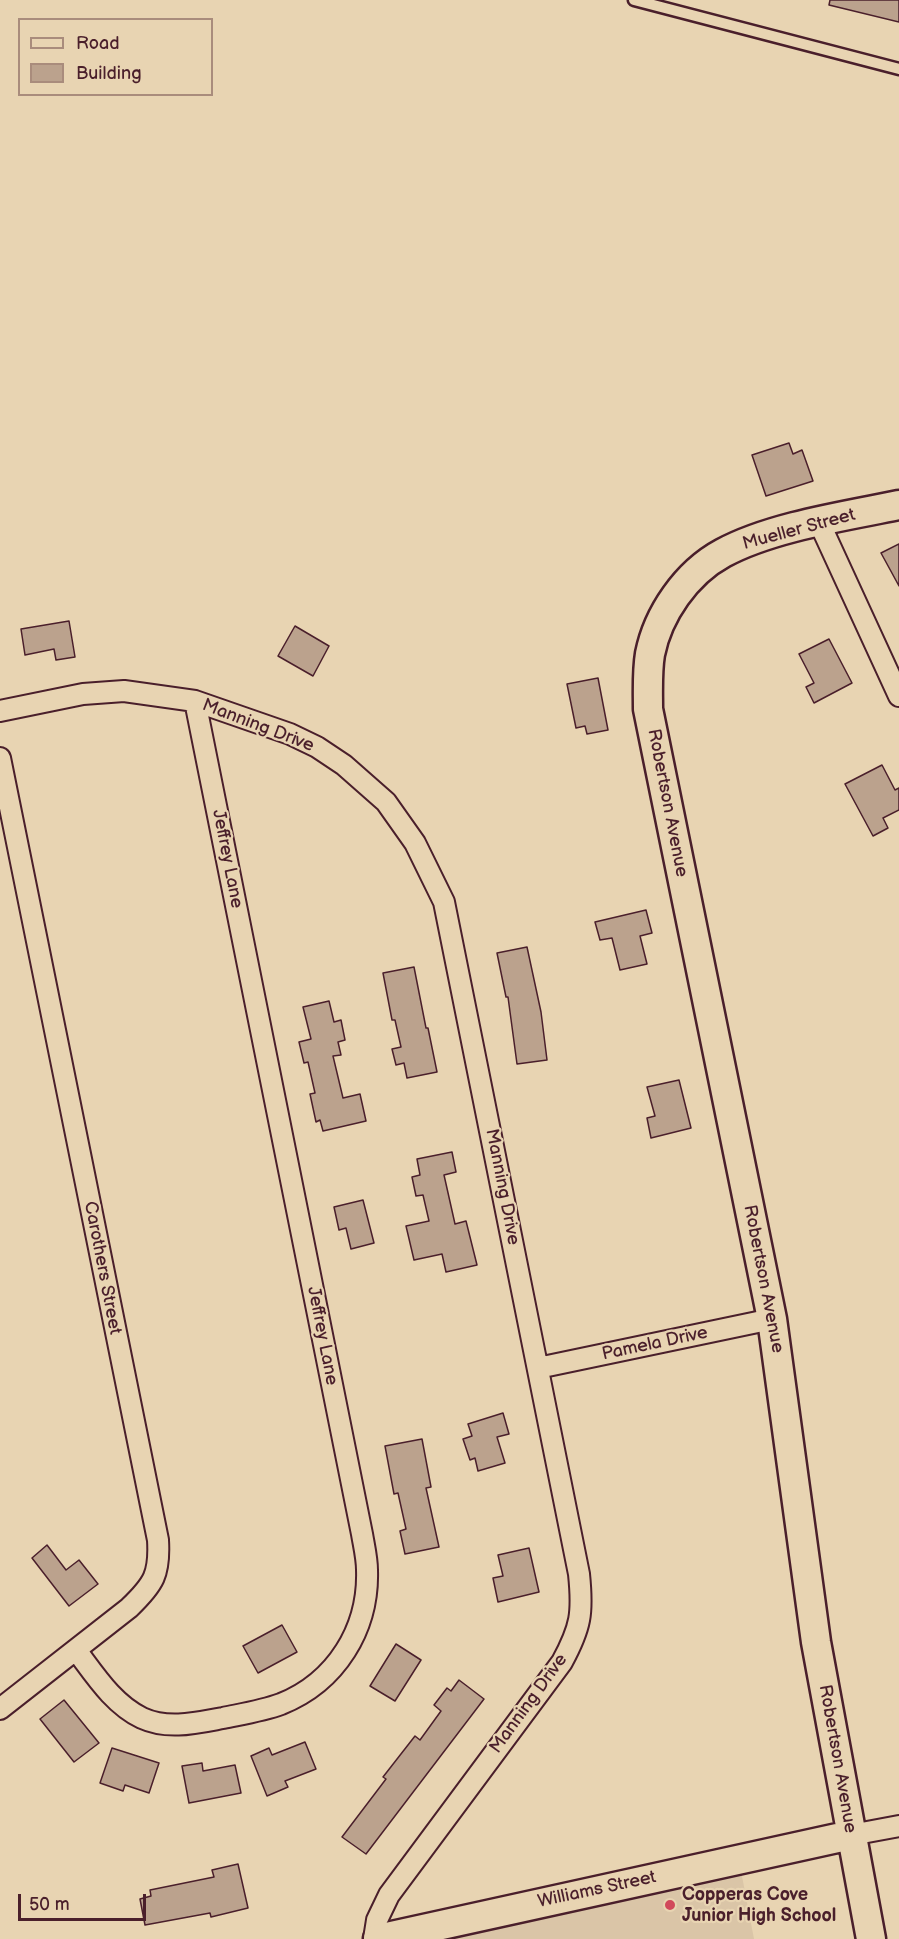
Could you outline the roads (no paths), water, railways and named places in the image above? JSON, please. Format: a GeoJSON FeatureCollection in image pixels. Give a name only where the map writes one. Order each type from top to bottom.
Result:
{"type":"FeatureCollection","features":[{"type":"Feature","properties":{"kind":"street","name":"Mueller Street"},"geometry":{"type":"LineString","coordinates":[[660,624],[683,586],[722,554],[752,540],[819,522],[899,505]]}},
{"type":"Feature","properties":{"kind":"street"},"geometry":{"type":"LineString","coordinates":[[819,522],[899,696]]}},
{"type":"Feature","properties":{"kind":"street","name":"Robertson Avenue"},"geometry":{"type":"LineString","coordinates":[[660,624],[651,653],[648,709],[772,1319],[816,1642],[871,1939]]}},
{"type":"Feature","properties":{"kind":"street","name":"Manning Drive"},"geometry":{"type":"LineString","coordinates":[[0,711],[83,694],[124,691],[195,701],[290,734],[317,747],[344,765],[386,802],[415,843],[444,902],[579,1574],[581,1614],[577,1631],[562,1662],[389,1895],[377,1920],[376,1939]]}},
{"type":"Feature","properties":{"kind":"street","name":"Jeffrey Lane"},"geometry":{"type":"LineString","coordinates":[[76,1650],[109,1693],[127,1710],[145,1719],[169,1725],[191,1724],[251,1713],[281,1704],[303,1693],[326,1675],[343,1657],[355,1633],[366,1598],[367,1569],[362,1534],[195,701]]}},
{"type":"Feature","properties":{"kind":"street","name":"Carothers Street"},"geometry":{"type":"LineString","coordinates":[[0,758],[158,1540],[159,1562],[148,1590],[129,1608],[0,1709]]}},
{"type":"Feature","properties":{"kind":"street","name":"Pamela Drive"},"geometry":{"type":"LineString","coordinates":[[538,1368],[772,1319]]}},
{"type":"Feature","properties":{"kind":"street"},"geometry":{"type":"LineString","coordinates":[[851,1835],[899,1826]]}},
{"type":"Feature","properties":{"kind":"street","name":"Williams Street"},"geometry":{"type":"LineString","coordinates":[[376,1939],[430,1933],[851,1835]]}},
{"type":"Feature","properties":{"kind":"lane"},"geometry":{"type":"LineString","coordinates":[[634,0],[899,69]]}},
{"type":"Feature","properties":{"kind":"place","name":"Copperas Cove Junior High School"},"geometry":{"type":"Point","coordinates":[670,1905]}}]}
